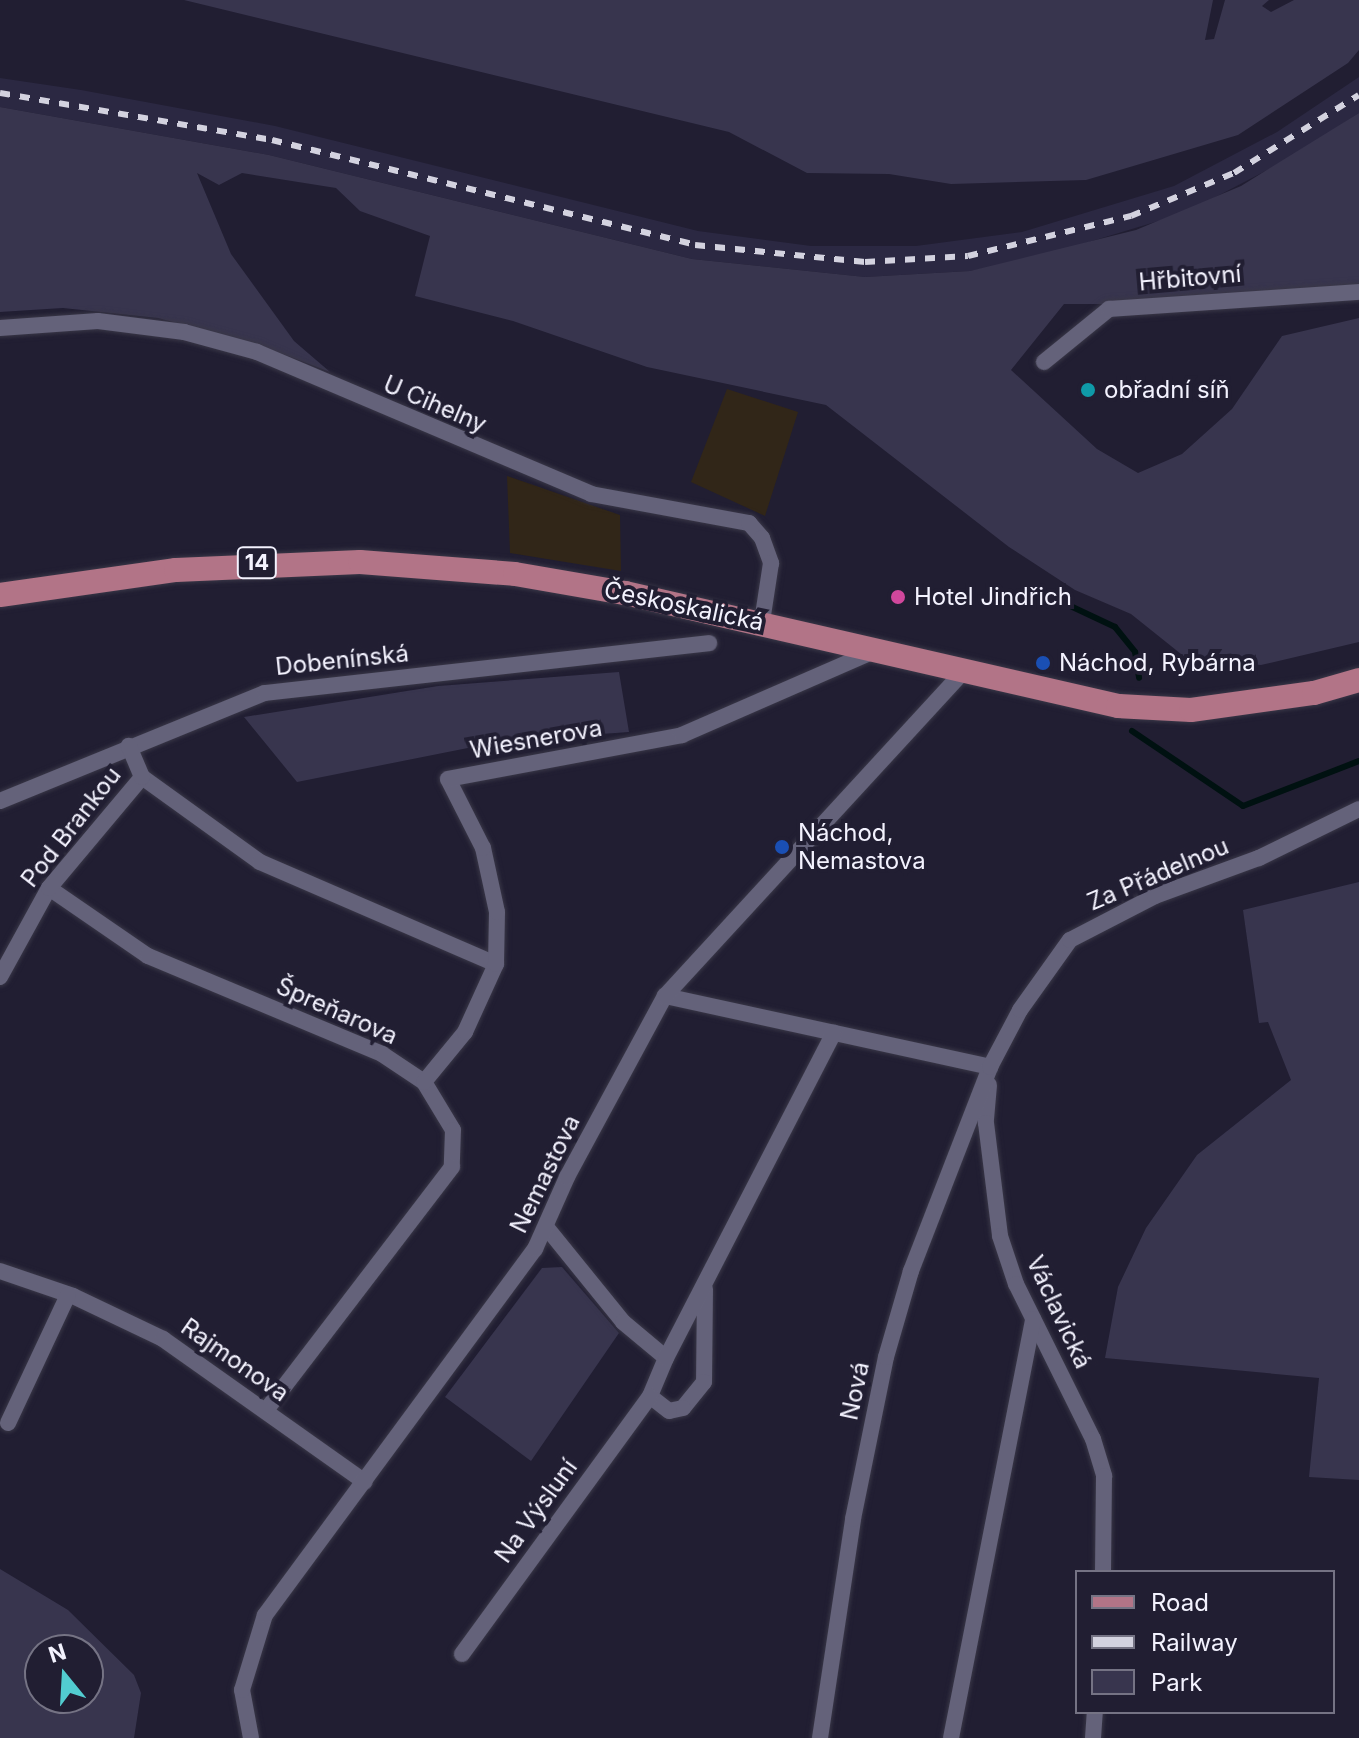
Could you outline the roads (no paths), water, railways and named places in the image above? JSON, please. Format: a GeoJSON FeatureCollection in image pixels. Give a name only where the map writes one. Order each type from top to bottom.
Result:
{"type":"FeatureCollection","features":[{"type":"Feature","properties":{"kind":"main road","name":"Českoskalická"},"geometry":{"type":"LineString","coordinates":[[0,595],[176,570],[360,562],[515,574],[762,622],[1118,706],[1191,710],[1314,693],[1359,680]]}},
{"type":"Feature","properties":{"kind":"street","name":"Hřbitovní"},"geometry":{"type":"LineString","coordinates":[[1044,362],[1109,309],[1359,292]]}},
{"type":"Feature","properties":{"kind":"street","name":"U Cihelny"},"geometry":{"type":"LineString","coordinates":[[0,328],[98,321],[184,332],[257,352],[591,494],[749,523],[762,538],[771,563],[762,622]]}},
{"type":"Feature","properties":{"kind":"street","name":"Dobenínská"},"geometry":{"type":"LineString","coordinates":[[0,801],[265,693],[709,643]]}},
{"type":"Feature","properties":{"kind":"street","name":"Wiesnerova"},"geometry":{"type":"LineString","coordinates":[[496,964],[497,912],[483,848],[448,779],[682,735],[875,650]]}},
{"type":"Feature","properties":{"kind":"street","name":"Nemastova"},"geometry":{"type":"LineString","coordinates":[[251,1738],[242,1690],[265,1615],[365,1482],[547,1228],[567,1177],[665,996],[964,671]]}},
{"type":"Feature","properties":{"kind":"street","name":"Pod Brankou"},"geometry":{"type":"LineString","coordinates":[[0,977],[49,888],[142,777],[129,746]]}},
{"type":"Feature","properties":{"kind":"street"},"geometry":{"type":"LineString","coordinates":[[142,777],[260,862],[496,964],[465,1032],[424,1082]]}},
{"type":"Feature","properties":{"kind":"street","name":"Za Přádelnou"},"geometry":{"type":"LineString","coordinates":[[990,1067],[1033,989],[1070,940],[1155,896],[1259,858],[1359,809]]}},
{"type":"Feature","properties":{"kind":"street","name":"Špreňarova"},"geometry":{"type":"LineString","coordinates":[[49,888],[107,932],[148,956],[382,1054],[424,1082],[453,1130],[452,1167],[266,1410]]}},
{"type":"Feature","properties":{"kind":"street"},"geometry":{"type":"LineString","coordinates":[[665,996],[990,1067]]}},
{"type":"Feature","properties":{"kind":"street","name":"Na Výsluní"},"geometry":{"type":"LineString","coordinates":[[462,1654],[650,1396],[666,1358],[705,1289],[834,1033]]}},
{"type":"Feature","properties":{"kind":"street","name":"Václavická"},"geometry":{"type":"LineString","coordinates":[[990,1067],[986,1123],[1000,1236],[1033,1319],[1093,1439],[1104,1476],[1103,1570]]}},
{"type":"Feature","properties":{"kind":"street","name":"Nová"},"geometry":{"type":"LineString","coordinates":[[820,1738],[850,1535],[886,1357],[911,1271],[990,1067]]}},
{"type":"Feature","properties":{"kind":"street"},"geometry":{"type":"LineString","coordinates":[[547,1228],[623,1322],[666,1358]]}},
{"type":"Feature","properties":{"kind":"street","name":"Rajmonova"},"geometry":{"type":"LineString","coordinates":[[0,1271],[68,1295],[163,1339],[365,1482]]}},
{"type":"Feature","properties":{"kind":"street","name":"Na Výsluní"},"geometry":{"type":"LineString","coordinates":[[650,1396],[669,1411],[683,1408],[704,1382],[705,1289]]}},
{"type":"Feature","properties":{"kind":"street"},"geometry":{"type":"LineString","coordinates":[[8,1423],[68,1295]]}},
{"type":"Feature","properties":{"kind":"street"},"geometry":{"type":"LineString","coordinates":[[951,1738],[1033,1319]]}},
{"type":"Feature","properties":{"kind":"street"},"geometry":{"type":"LineString","coordinates":[[1093,1738],[1095,1714]]}},
{"type":"Feature","properties":{"kind":"waterway"},"geometry":{"type":"LineString","coordinates":[[1030,587],[1115,627],[1135,652],[1139,678]]}},
{"type":"Feature","properties":{"kind":"waterway"},"geometry":{"type":"LineString","coordinates":[[1132,731],[1243,806],[1359,761]]}},
{"type":"Feature","properties":{"kind":"railway"},"geometry":{"type":"LineString","coordinates":[[0,93],[272,140],[695,245],[865,262],[968,256],[1131,216],[1234,173],[1359,95]]}},
{"type":"Feature","properties":{"kind":"place","name":"obřadní síň"},"geometry":{"type":"Point","coordinates":[1088,390]}},
{"type":"Feature","properties":{"kind":"place","name":"Hotel Jindřich"},"geometry":{"type":"Point","coordinates":[898,597]}},
{"type":"Feature","properties":{"kind":"place","name":"Náchod, Rybárna"},"geometry":{"type":"Point","coordinates":[1043,663]}},
{"type":"Feature","properties":{"kind":"place","name":"Náchod, Nemastova"},"geometry":{"type":"Point","coordinates":[782,847]}}]}
